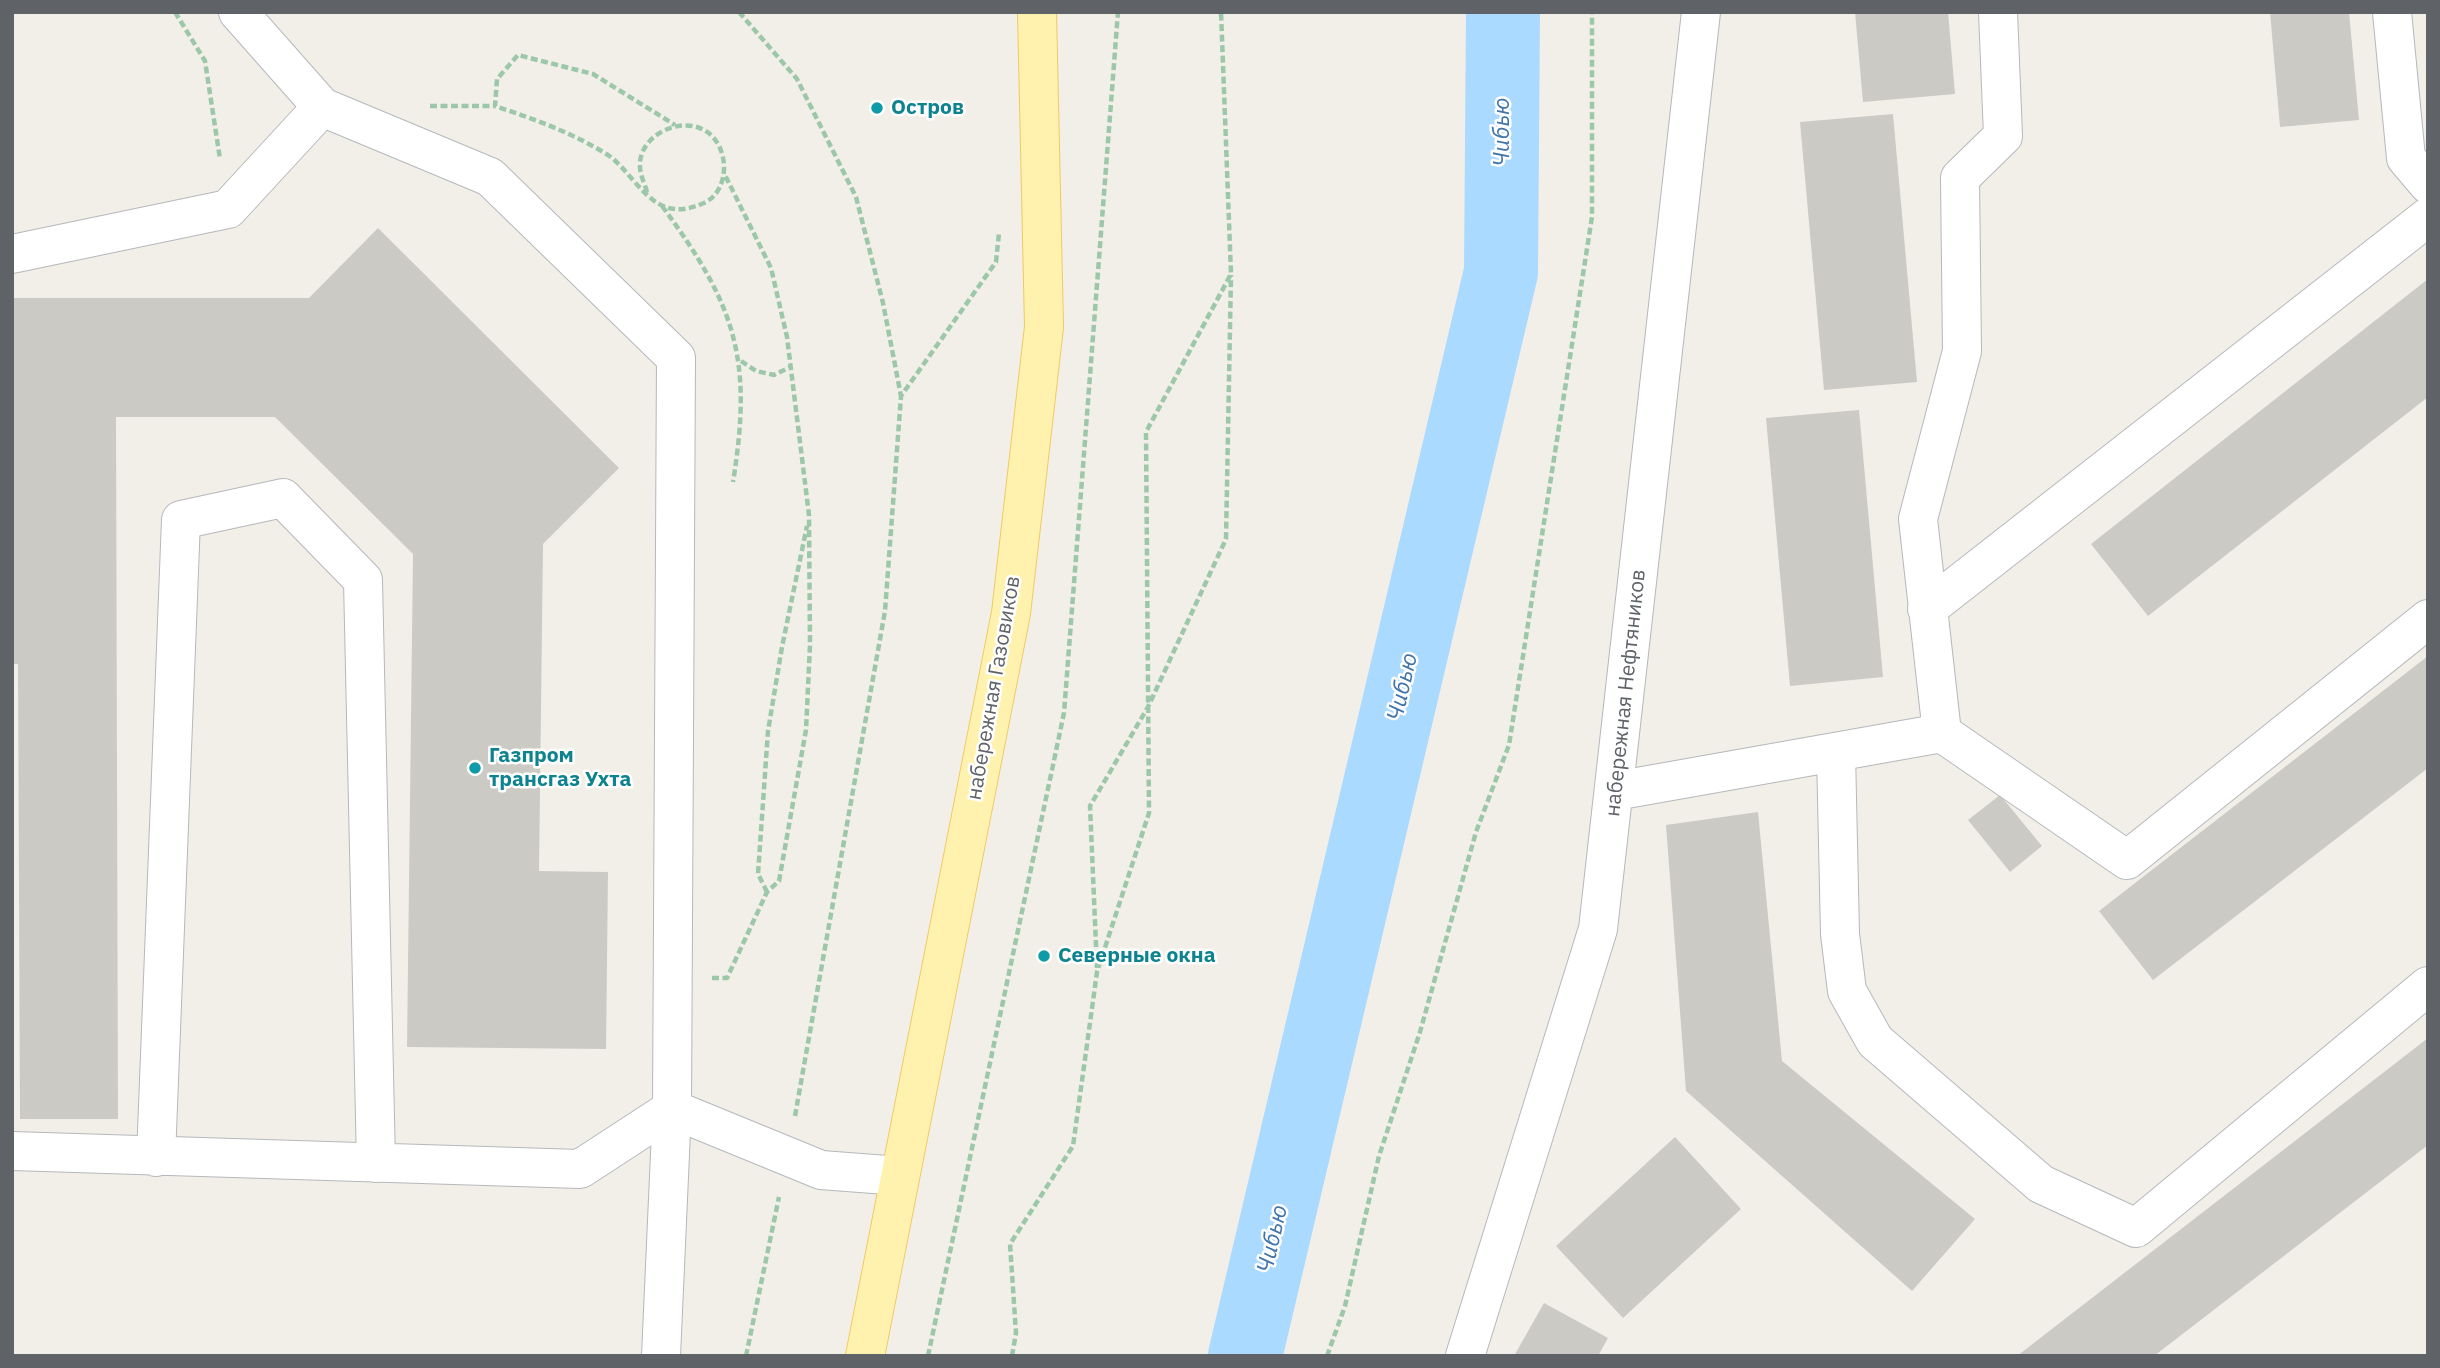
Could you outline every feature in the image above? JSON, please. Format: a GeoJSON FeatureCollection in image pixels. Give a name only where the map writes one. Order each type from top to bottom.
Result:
{"type":"FeatureCollection","features":[{"type":"Feature","properties":{"kind":"main road","name":"набережная Газовиков"},"geometry":{"type":"LineString","coordinates":[[864,1356],[1011,612],[1044,327],[1037,12]]}},
{"type":"Feature","properties":{"kind":"street"},"geometry":{"type":"LineString","coordinates":[[238,12],[322,107],[490,177],[676,358],[672,1109],[661,1356]]}},
{"type":"Feature","properties":{"kind":"street","name":"набережная Нефтяников"},"geometry":{"type":"LineString","coordinates":[[1465,1356],[1598,929],[1701,12]]}},
{"type":"Feature","properties":{"kind":"street"},"geometry":{"type":"LineString","coordinates":[[1942,733],[1918,519],[1962,351],[1960,178],[2003,136],[1998,12]]}},
{"type":"Feature","properties":{"kind":"street"},"geometry":{"type":"LineString","coordinates":[[2392,12],[2406,158],[2428,184]]}},
{"type":"Feature","properties":{"kind":"street"},"geometry":{"type":"LineString","coordinates":[[12,254],[228,209],[322,107]]}},
{"type":"Feature","properties":{"kind":"street"},"geometry":{"type":"LineString","coordinates":[[1927,609],[2428,217]]}},
{"type":"Feature","properties":{"kind":"street"},"geometry":{"type":"LineString","coordinates":[[156,1157],[181,520],[283,498],[363,580],[376,1163]]}},
{"type":"Feature","properties":{"kind":"street"},"geometry":{"type":"LineString","coordinates":[[1615,792],[1942,733],[2127,860],[2428,619]]}},
{"type":"Feature","properties":{"kind":"street"},"geometry":{"type":"LineString","coordinates":[[1836,753],[1840,934],[1847,991],[1875,1041],[2041,1184],[2136,1228],[2428,986]]}},
{"type":"Feature","properties":{"kind":"street"},"geometry":{"type":"LineString","coordinates":[[672,1109],[821,1170],[900,1176]]}},
{"type":"Feature","properties":{"kind":"street"},"geometry":{"type":"LineString","coordinates":[[12,1151],[580,1169],[672,1109]]}},
{"type":"Feature","properties":{"kind":"path"},"geometry":{"type":"LineString","coordinates":[[175,12],[205,61],[228,209]]}},
{"type":"Feature","properties":{"kind":"path"},"geometry":{"type":"LineString","coordinates":[[738,12],[797,79],[856,197],[883,303],[901,396],[885,611],[788,1156],[746,1356]]}},
{"type":"Feature","properties":{"kind":"path"},"geometry":{"type":"LineString","coordinates":[[928,1356],[1064,713],[1118,12]]}},
{"type":"Feature","properties":{"kind":"path"},"geometry":{"type":"LineString","coordinates":[[1097,972],[1090,806],[1148,707],[1226,539],[1231,274],[1221,12]]}},
{"type":"Feature","properties":{"kind":"path"},"geometry":{"type":"LineString","coordinates":[[1327,1356],[1345,1306],[1379,1156],[1420,1032],[1476,832],[1509,745],[1592,217],[1592,12]]}},
{"type":"Feature","properties":{"kind":"path"},"geometry":{"type":"LineString","coordinates":[[495,106],[497,79],[518,55],[593,74],[675,125],[702,129],[721,148],[725,176],[771,268],[790,366],[809,515],[810,645],[806,730],[779,881],[767,892],[727,978],[673,976]]}},
{"type":"Feature","properties":{"kind":"path"},"geometry":{"type":"LineString","coordinates":[[421,107],[495,106],[548,125],[609,156],[662,205],[691,245],[723,301],[741,361],[743,425],[733,482]]}},
{"type":"Feature","properties":{"kind":"path"},"geometry":{"type":"LineString","coordinates":[[647,192],[639,165],[646,148],[650,139],[675,125]]}},
{"type":"Feature","properties":{"kind":"path"},"geometry":{"type":"LineString","coordinates":[[662,205],[688,210],[712,199],[725,176]]}},
{"type":"Feature","properties":{"kind":"path"},"geometry":{"type":"LineString","coordinates":[[901,396],[996,262],[999,222]]}},
{"type":"Feature","properties":{"kind":"path"},"geometry":{"type":"LineString","coordinates":[[1012,1356],[1016,1333],[1010,1244],[1073,1146],[1097,972],[1149,813],[1146,432],[1231,274]]}},
{"type":"Feature","properties":{"kind":"path"},"geometry":{"type":"LineString","coordinates":[[741,361],[756,371],[775,375],[790,366]]}},
{"type":"Feature","properties":{"kind":"path"},"geometry":{"type":"LineString","coordinates":[[767,892],[758,874],[768,731],[809,515]]}},
{"type":"Feature","properties":{"kind":"building"},"geometry":{"type":"Polygon","coordinates":[[[1855,12],[1948,12],[1955,94],[1863,102],[1855,12]]]}},
{"type":"Feature","properties":{"kind":"building"},"geometry":{"type":"Polygon","coordinates":[[[2270,12],[2349,12],[2359,120],[2280,127],[2270,12]]]}},
{"type":"Feature","properties":{"kind":"building"},"geometry":{"type":"Polygon","coordinates":[[[1893,114],[1917,382],[1824,390],[1800,122],[1893,114]]]}},
{"type":"Feature","properties":{"kind":"building","name":"Газпром трансгаз Ухта"},"geometry":{"type":"Polygon","coordinates":[[[378,228],[619,468],[543,544],[539,871],[608,872],[606,1049],[407,1047],[413,554],[275,417],[116,417],[118,1119],[20,1119],[18,664],[12,664],[12,298],[309,298],[378,228]]]}},
{"type":"Feature","properties":{"kind":"building"},"geometry":{"type":"Polygon","coordinates":[[[2428,279],[2428,397],[2148,616],[2091,544],[2428,279]]]}},
{"type":"Feature","properties":{"kind":"building"},"geometry":{"type":"Polygon","coordinates":[[[1859,410],[1883,677],[1790,686],[1766,418],[1859,410]]]}},
{"type":"Feature","properties":{"kind":"building"},"geometry":{"type":"Polygon","coordinates":[[[2428,656],[2428,768],[2153,980],[2099,911],[2428,656]]]}},
{"type":"Feature","properties":{"kind":"building"},"geometry":{"type":"Polygon","coordinates":[[[2000,795],[2042,846],[2010,872],[1968,820],[2000,795]]]}},
{"type":"Feature","properties":{"kind":"building"},"geometry":{"type":"Polygon","coordinates":[[[1758,812],[1782,1061],[1975,1219],[1912,1291],[1686,1091],[1666,825],[1758,812]]]}},
{"type":"Feature","properties":{"kind":"building"},"geometry":{"type":"Polygon","coordinates":[[[2428,1038],[2428,1145],[2154,1356],[2017,1356],[2428,1038]]]}},
{"type":"Feature","properties":{"kind":"building"},"geometry":{"type":"Polygon","coordinates":[[[1675,1137],[1741,1209],[1623,1318],[1556,1246],[1675,1137]]]}},
{"type":"Feature","properties":{"kind":"building"},"geometry":{"type":"Polygon","coordinates":[[[1544,1303],[1608,1338],[1598,1356],[1514,1356],[1544,1303]]]}},
{"type":"Feature","properties":{"kind":"waterway","name":"Чибью"},"geometry":{"type":"LineString","coordinates":[[1245,1356],[1501,272],[1503,12]]}},
{"type":"Feature","properties":{"kind":"place","name":"Остров"},"geometry":{"type":"Point","coordinates":[877,108]}},
{"type":"Feature","properties":{"kind":"place","name":"Газпром трансгаз Ухта"},"geometry":{"type":"Point","coordinates":[475,768]}},
{"type":"Feature","properties":{"kind":"place","name":"Северные окна"},"geometry":{"type":"Point","coordinates":[1044,956]}}]}
